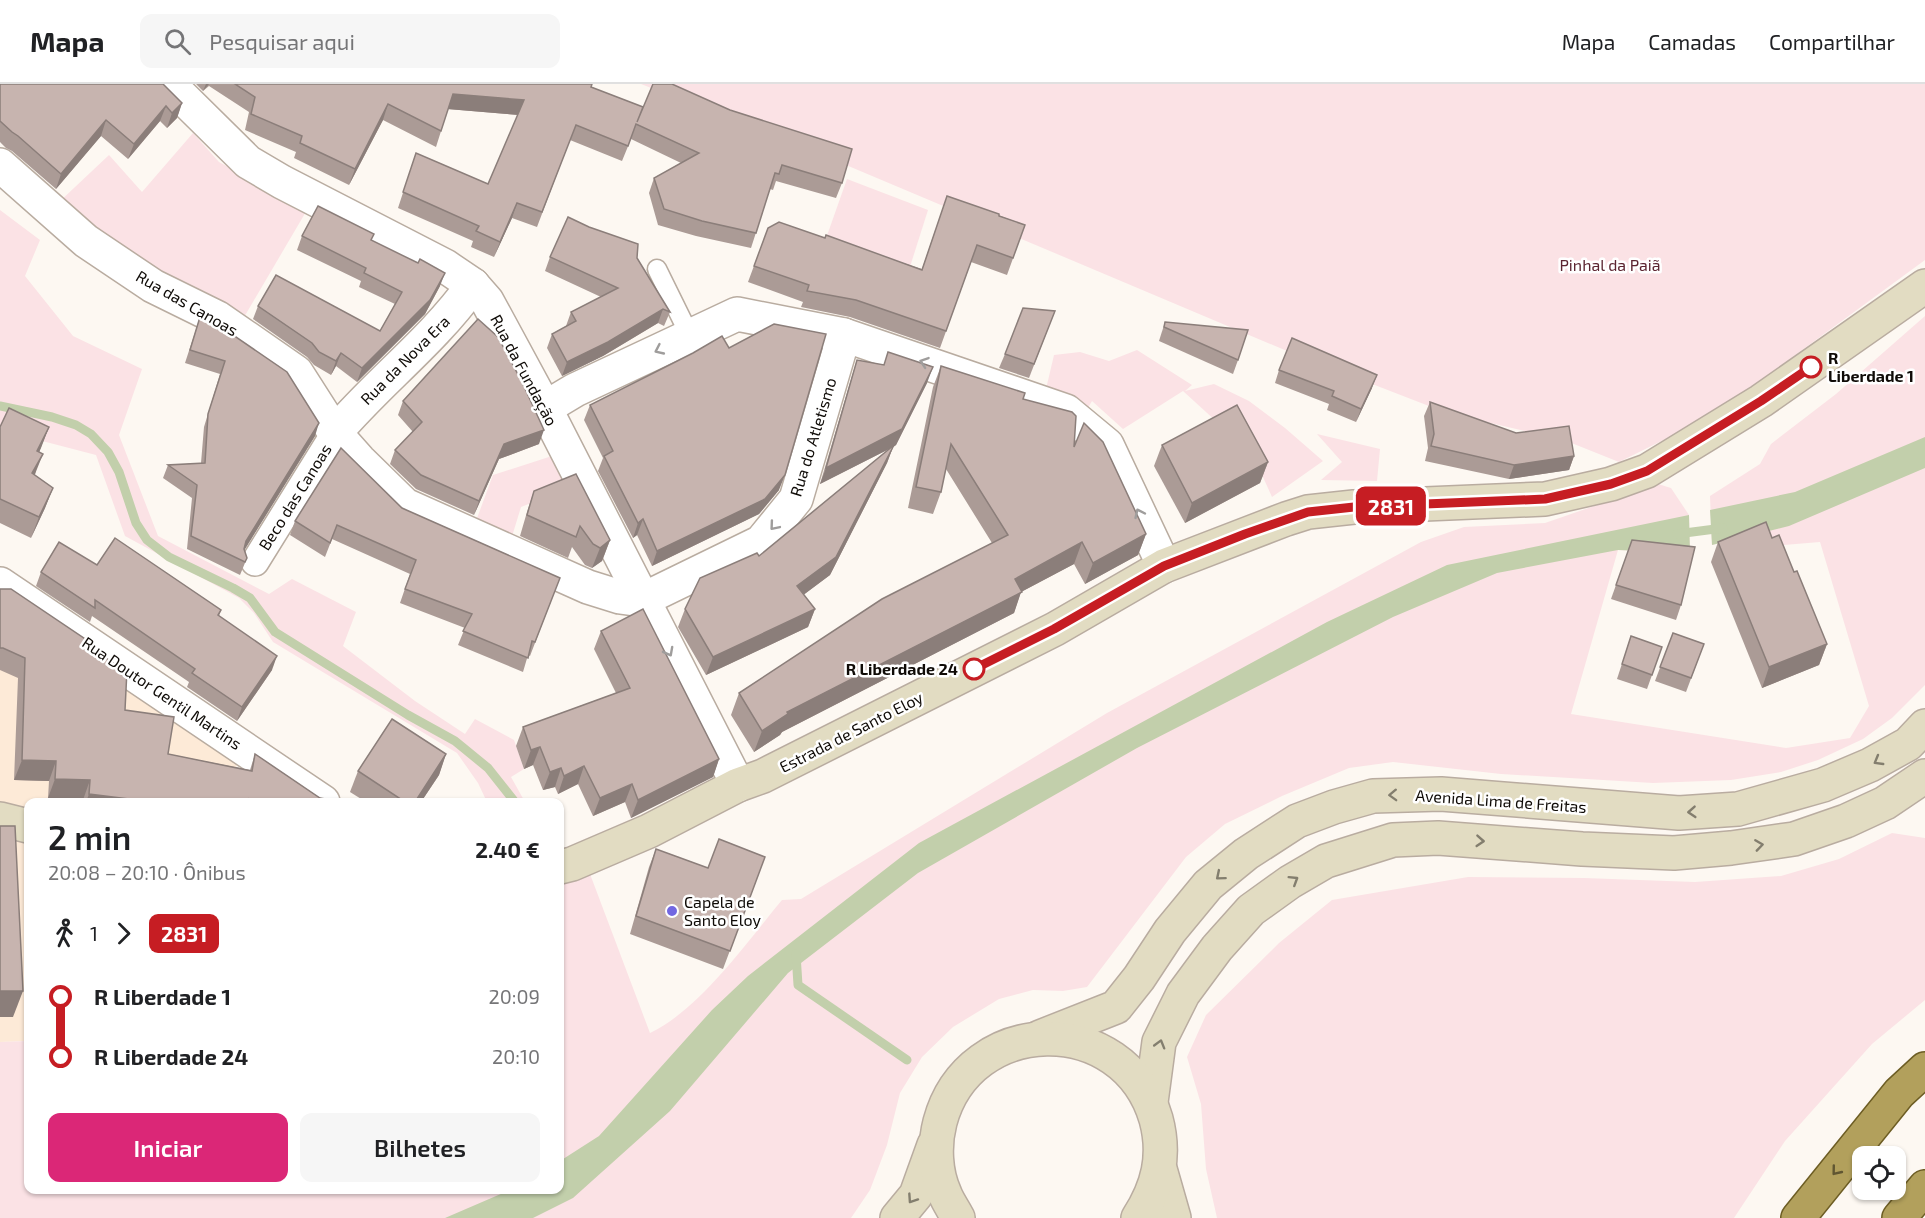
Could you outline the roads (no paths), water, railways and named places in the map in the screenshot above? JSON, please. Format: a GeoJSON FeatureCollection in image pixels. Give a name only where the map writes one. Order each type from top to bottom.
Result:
{"type":"FeatureCollection","features":[{"type":"Feature","properties":{"kind":"highway"},"geometry":{"type":"LineString","coordinates":[[1798,1218],[1899,1093],[1925,1069]]}},
{"type":"Feature","properties":{"kind":"highway"},"geometry":{"type":"LineString","coordinates":[[1899,1218],[1925,1187]]}},
{"type":"Feature","properties":{"kind":"main road","name":"Estrada de Santo Eloy"},"geometry":{"type":"LineString","coordinates":[[564,866],[649,831],[738,785],[763,776],[1054,629],[1164,566],[1245,534],[1308,512],[1354,507],[1545,499],[1611,484],[1647,471],[1761,401],[1925,286]]}},
{"type":"Feature","properties":{"kind":"main road","name":"Avenida Lima de Freitas"},"geometry":{"type":"LineString","coordinates":[[1040,1037],[1116,1007],[1139,978],[1170,931],[1208,885],[1246,854],[1297,821],[1334,807],[1374,796],[1441,794],[1679,813],[1738,809],[1823,785],[1870,765],[1908,744],[1925,726]]}},
{"type":"Feature","properties":{"kind":"main road"},"geometry":{"type":"LineString","coordinates":[[1151,1102],[1159,1042],[1183,994],[1217,948],[1251,910],[1290,882],[1326,861],[1393,840],[1438,838],[1582,849],[1674,853],[1731,848],[1794,839],[1846,821],[1885,803],[1925,776]]}},
{"type":"Feature","properties":{"kind":"main road"},"geometry":{"type":"LineString","coordinates":[[0,819],[24,825]]}},
{"type":"Feature","properties":{"kind":"main road"},"geometry":{"type":"LineString","coordinates":[[897,1218],[916,1195],[937,1137],[944,1107],[960,1080],[982,1059],[1010,1044],[1040,1037],[1074,1040],[1106,1052],[1132,1074],[1151,1102],[1160,1134],[1160,1169],[1173,1218]]}},
{"type":"Feature","properties":{"kind":"main road"},"geometry":{"type":"LineString","coordinates":[[937,1137],[937,1166],[944,1193],[958,1218]]}},
{"type":"Feature","properties":{"kind":"main road"},"geometry":{"type":"LineString","coordinates":[[1138,1218],[1150,1198],[1160,1169]]}},
{"type":"Feature","properties":{"kind":"street","name":"Rua da Fundação"},"geometry":{"type":"LineString","coordinates":[[169,84],[248,162],[282,182],[445,266],[473,285],[487,301],[545,408],[738,785]]}},
{"type":"Feature","properties":{"kind":"street","name":"Rua das Canoas"},"geometry":{"type":"LineString","coordinates":[[0,165],[86,241],[153,286],[219,318],[296,372],[335,433],[405,505],[588,587],[620,597],[642,600]]}},
{"type":"Feature","properties":{"kind":"street","name":"Rua da Nova Era"},"geometry":{"type":"LineString","coordinates":[[335,433],[353,412],[440,328],[473,285]]}},
{"type":"Feature","properties":{"kind":"street"},"geometry":{"type":"LineString","coordinates":[[545,408],[575,390],[737,314],[844,335],[1066,411],[1107,445],[1164,566]]}},
{"type":"Feature","properties":{"kind":"street","name":"Rua do Atletismo"},"geometry":{"type":"LineString","coordinates":[[642,600],[761,542],[796,499],[844,335]]}},
{"type":"Feature","properties":{"kind":"street","name":"Beco das Canoas"},"geometry":{"type":"LineString","coordinates":[[255,562],[335,433]]}},
{"type":"Feature","properties":{"kind":"street","name":"Rua Doutor Gentil Martins"},"geometry":{"type":"LineString","coordinates":[[0,584],[317,798]]}},
{"type":"Feature","properties":{"kind":"lane"},"geometry":{"type":"LineString","coordinates":[[657,269],[690,336]]}},
{"type":"Feature","properties":{"kind":"waterway"},"geometry":{"type":"LineString","coordinates":[[0,406],[52,417],[76,425],[91,434],[108,452],[119,472],[136,523],[147,540],[169,557],[250,598],[275,632],[408,715],[455,741],[488,768],[512,798]]}},
{"type":"Feature","properties":{"kind":"waterway"},"geometry":{"type":"LineString","coordinates":[[1677,534],[1723,528]]}},
{"type":"Feature","properties":{"kind":"waterway"},"geometry":{"type":"LineString","coordinates":[[796,954],[798,985],[907,1060]]}},
{"type":"Feature","properties":{"kind":"place","name":"R Liberdade 1"},"geometry":{"type":"Point","coordinates":[1811,367]}},
{"type":"Feature","properties":{"kind":"place","name":"R Liberdade 24"},"geometry":{"type":"Point","coordinates":[974,669]}},
{"type":"Feature","properties":{"kind":"place","name":"Capela de Santo Eloy"},"geometry":{"type":"Point","coordinates":[672,911]}},
{"type":"Feature","properties":{"kind":"park label","name":"Pinhal da Paiã"},"geometry":{"type":"Point","coordinates":[1610,265]}}]}
